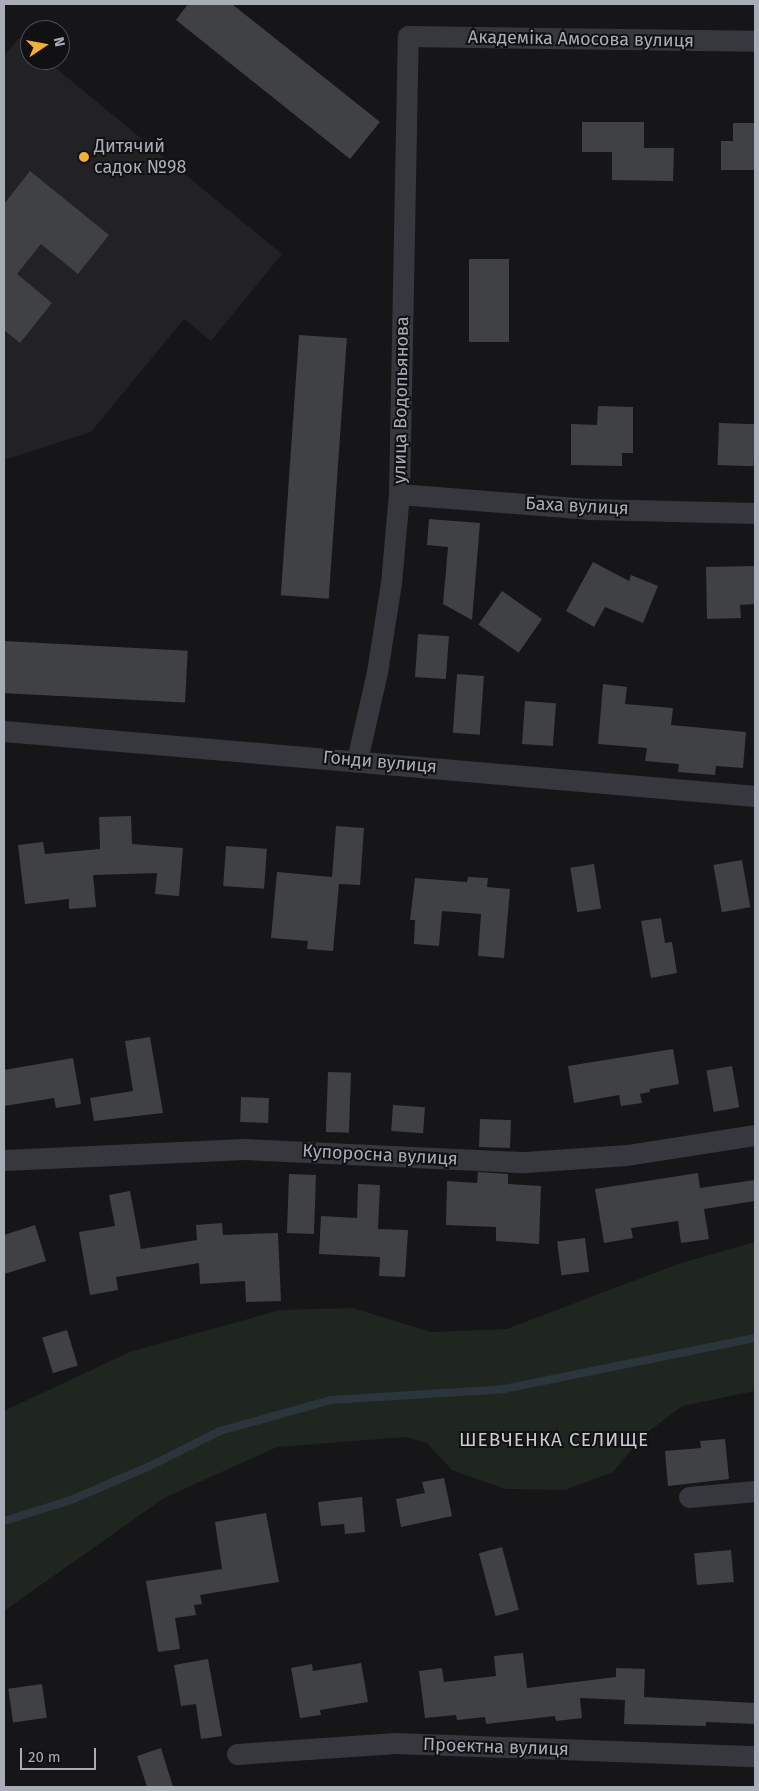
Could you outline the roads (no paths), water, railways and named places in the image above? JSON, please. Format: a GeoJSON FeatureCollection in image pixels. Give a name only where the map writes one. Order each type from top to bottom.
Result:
{"type":"FeatureCollection","features":[{"type":"Feature","properties":{"kind":"street","name":"Академіка Амосова вулиця"},"geometry":{"type":"LineString","coordinates":[[408,36],[755,41]]}},
{"type":"Feature","properties":{"kind":"street","name":"улица Водопьянова"},"geometry":{"type":"LineString","coordinates":[[356,760],[379,662],[391,583],[399,494],[408,36]]}},
{"type":"Feature","properties":{"kind":"street","name":"Баха вулиця"},"geometry":{"type":"LineString","coordinates":[[399,494],[591,509],[755,513]]}},
{"type":"Feature","properties":{"kind":"street","name":"Гонди вулиця"},"geometry":{"type":"LineString","coordinates":[[4,731],[755,796]]}},
{"type":"Feature","properties":{"kind":"street","name":"Купоросна вулиця"},"geometry":{"type":"LineString","coordinates":[[4,1160],[245,1149],[525,1162],[627,1155],[755,1135]]}},
{"type":"Feature","properties":{"kind":"street"},"geometry":{"type":"LineString","coordinates":[[689,1497],[755,1491]]}},
{"type":"Feature","properties":{"kind":"street","name":"Проектна вулиця"},"geometry":{"type":"LineString","coordinates":[[237,1754],[396,1743],[755,1756]]}},
{"type":"Feature","properties":{"kind":"waterway"},"geometry":{"type":"LineString","coordinates":[[4,1521],[71,1500],[150,1466],[220,1431],[331,1400],[504,1389],[755,1338]]}},
{"type":"Feature","properties":{"kind":"place","name":"Дитячий садок №98"},"geometry":{"type":"Point","coordinates":[84,157]}},
{"type":"Feature","properties":{"kind":"district","name":"ШЕВЧЕНКА СЕЛИЩЕ"},"geometry":{"type":"Point","coordinates":[554,1440]}}]}
